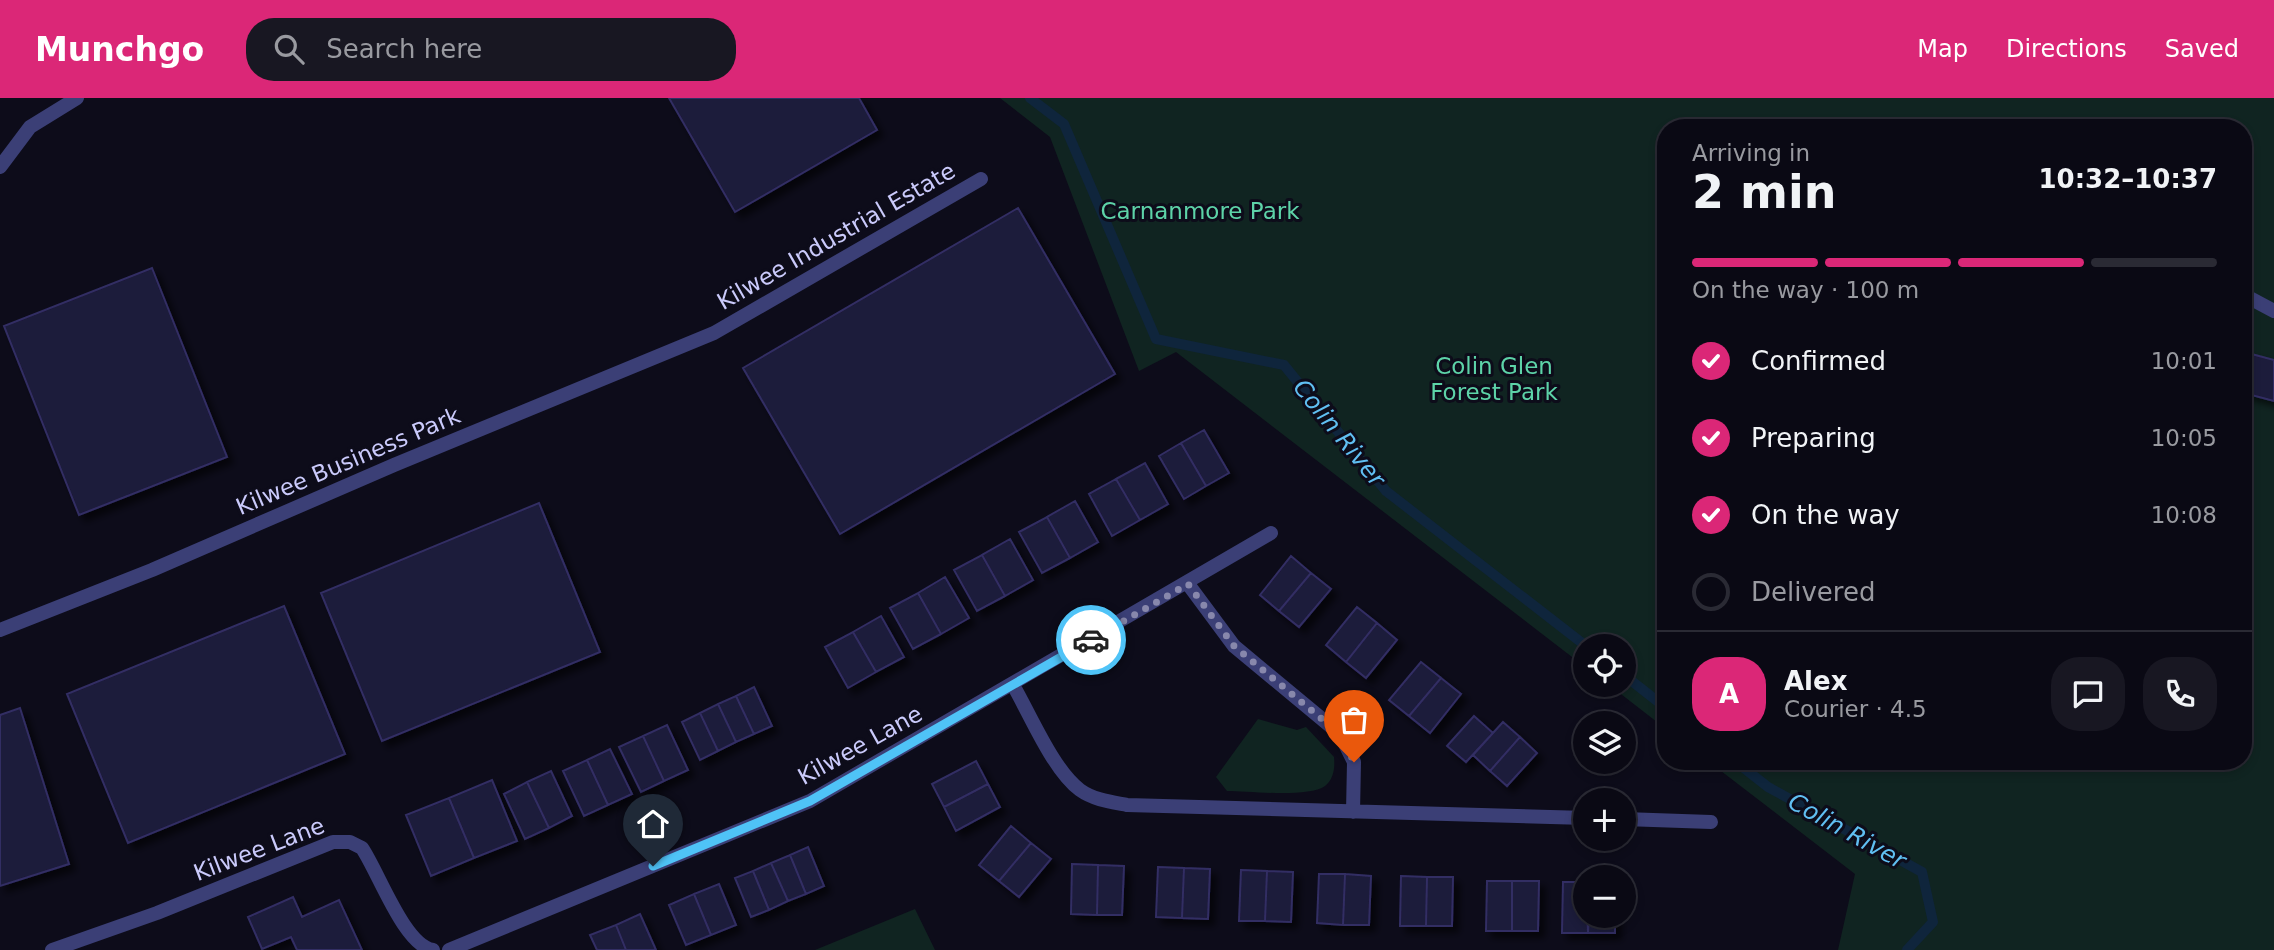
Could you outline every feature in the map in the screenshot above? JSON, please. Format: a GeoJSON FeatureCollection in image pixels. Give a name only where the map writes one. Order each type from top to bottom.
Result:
{"type":"FeatureCollection","features":[{"type":"Feature","properties":{"kind":"street"},"geometry":{"type":"LineString","coordinates":[[0,167],[30,127],[77,98]]}},
{"type":"Feature","properties":{"kind":"street","name":"Kilwee Industrial Estate"},"geometry":{"type":"LineString","coordinates":[[714,333],[981,179]]}},
{"type":"Feature","properties":{"kind":"street"},"geometry":{"type":"LineString","coordinates":[[2252,299],[2274,311]]}},
{"type":"Feature","properties":{"kind":"street","name":"Kilwee Business Park"},"geometry":{"type":"LineString","coordinates":[[0,629],[152,570],[394,465],[714,333]]}},
{"type":"Feature","properties":{"kind":"street","name":"Kilwee Lane"},"geometry":{"type":"LineString","coordinates":[[449,950],[810,801],[1188,584],[1271,533]]}},
{"type":"Feature","properties":{"kind":"street"},"geometry":{"type":"LineString","coordinates":[[1188,584],[1234,646],[1340,734],[1354,762],[1353,812]]}},
{"type":"Feature","properties":{"kind":"street"},"geometry":{"type":"LineString","coordinates":[[1013,685],[1067,779],[1082,791],[1101,800],[1127,805],[1573,818]]}},
{"type":"Feature","properties":{"kind":"street"},"geometry":{"type":"LineString","coordinates":[[1636,820],[1711,822]]}},
{"type":"Feature","properties":{"kind":"street","name":"Kilwee Lane"},"geometry":{"type":"LineString","coordinates":[[52,950],[157,913],[333,842],[350,842],[362,848],[411,937],[424,948],[433,950]]}},
{"type":"Feature","properties":{"kind":"green space","name":"Colin Glen Forest Park"},"geometry":{"type":"Polygon","coordinates":[[[1000,98],[2274,98],[2274,950],[1838,950],[1855,874],[1720,770],[2252,770],[2252,119],[1657,119],[1657,722],[1625,697],[1636,697],[1636,634],[1573,634],[1573,658],[1176,352],[1139,371],[1050,137],[1000,98]]]}},
{"type":"Feature","properties":{"kind":"green space"},"geometry":{"type":"Polygon","coordinates":[[[1258,719],[1297,730],[1306,727],[1334,757],[1333,773],[1328,783],[1317,790],[1306,792],[1227,791],[1216,777],[1258,719]]]}},
{"type":"Feature","properties":{"kind":"green space"},"geometry":{"type":"Polygon","coordinates":[[[915,909],[935,950],[815,950],[915,909]]]}},
{"type":"Feature","properties":{"kind":"building"},"geometry":{"type":"Polygon","coordinates":[[[669,98],[859,98],[877,130],[735,212],[669,98]]]}},
{"type":"Feature","properties":{"kind":"building"},"geometry":{"type":"Polygon","coordinates":[[[1018,208],[1115,374],[840,534],[743,368],[1018,208]]]}},
{"type":"Feature","properties":{"kind":"building"},"geometry":{"type":"Polygon","coordinates":[[[152,268],[227,457],[79,515],[4,326],[152,268]]]}},
{"type":"Feature","properties":{"kind":"building"},"geometry":{"type":"Polygon","coordinates":[[[2252,354],[2274,360],[2274,401],[2252,395],[2252,354]]]}},
{"type":"Feature","properties":{"kind":"building"},"geometry":{"type":"Polygon","coordinates":[[[1204,430],[1229,473],[1206,486],[1181,443],[1204,430]]]}},
{"type":"Feature","properties":{"kind":"building"},"geometry":{"type":"Polygon","coordinates":[[[1181,443],[1206,486],[1184,499],[1159,456],[1181,443]]]}},
{"type":"Feature","properties":{"kind":"building"},"geometry":{"type":"Polygon","coordinates":[[[1145,463],[1168,504],[1140,520],[1116,479],[1145,463]]]}},
{"type":"Feature","properties":{"kind":"building"},"geometry":{"type":"Polygon","coordinates":[[[1116,479],[1140,520],[1112,536],[1089,494],[1116,479]]]}},
{"type":"Feature","properties":{"kind":"building"},"geometry":{"type":"Polygon","coordinates":[[[1075,501],[1098,542],[1070,558],[1047,517],[1075,501]]]}},
{"type":"Feature","properties":{"kind":"building"},"geometry":{"type":"Polygon","coordinates":[[[539,503],[600,652],[382,741],[321,593],[539,503]]]}},
{"type":"Feature","properties":{"kind":"building"},"geometry":{"type":"Polygon","coordinates":[[[1047,517],[1070,558],[1042,573],[1019,532],[1047,517]]]}},
{"type":"Feature","properties":{"kind":"building"},"geometry":{"type":"Polygon","coordinates":[[[1010,539],[1033,580],[1005,596],[982,555],[1010,539]]]}},
{"type":"Feature","properties":{"kind":"building"},"geometry":{"type":"Polygon","coordinates":[[[982,555],[1005,596],[977,611],[954,570],[982,555]]]}},
{"type":"Feature","properties":{"kind":"building"},"geometry":{"type":"Polygon","coordinates":[[[1291,556],[1311,573],[1279,611],[1260,595],[1291,556]]]}},
{"type":"Feature","properties":{"kind":"building"},"geometry":{"type":"Polygon","coordinates":[[[1311,573],[1331,589],[1299,627],[1279,611],[1311,573]]]}},
{"type":"Feature","properties":{"kind":"building"},"geometry":{"type":"Polygon","coordinates":[[[945,577],[969,618],[941,634],[918,593],[945,577]]]}},
{"type":"Feature","properties":{"kind":"building"},"geometry":{"type":"Polygon","coordinates":[[[918,593],[941,634],[913,649],[890,608],[918,593]]]}},
{"type":"Feature","properties":{"kind":"building"},"geometry":{"type":"Polygon","coordinates":[[[284,606],[345,754],[128,843],[67,694],[284,606]]]}},
{"type":"Feature","properties":{"kind":"building"},"geometry":{"type":"Polygon","coordinates":[[[1357,607],[1377,623],[1346,662],[1326,645],[1357,607]]]}},
{"type":"Feature","properties":{"kind":"building"},"geometry":{"type":"Polygon","coordinates":[[[881,616],[904,657],[876,672],[853,632],[881,616]]]}},
{"type":"Feature","properties":{"kind":"building"},"geometry":{"type":"Polygon","coordinates":[[[1377,623],[1397,640],[1366,678],[1346,662],[1377,623]]]}},
{"type":"Feature","properties":{"kind":"building"},"geometry":{"type":"Polygon","coordinates":[[[853,632],[876,672],[848,688],[825,647],[853,632]]]}},
{"type":"Feature","properties":{"kind":"building"},"geometry":{"type":"Polygon","coordinates":[[[1421,662],[1441,678],[1409,716],[1389,700],[1421,662]]]}},
{"type":"Feature","properties":{"kind":"building"},"geometry":{"type":"Polygon","coordinates":[[[1441,678],[1461,694],[1430,733],[1409,716],[1441,678]]]}},
{"type":"Feature","properties":{"kind":"building"},"geometry":{"type":"Polygon","coordinates":[[[754,687],[772,726],[754,734],[736,696],[754,687]]]}},
{"type":"Feature","properties":{"kind":"building"},"geometry":{"type":"Polygon","coordinates":[[[736,696],[754,734],[736,742],[718,704],[736,696]]]}},
{"type":"Feature","properties":{"kind":"building"},"geometry":{"type":"Polygon","coordinates":[[[718,704],[736,742],[718,751],[700,713],[718,704]]]}},
{"type":"Feature","properties":{"kind":"building"},"geometry":{"type":"Polygon","coordinates":[[[20,708],[69,864],[0,886],[0,715],[20,708]]]}},
{"type":"Feature","properties":{"kind":"building"},"geometry":{"type":"Polygon","coordinates":[[[700,713],[718,751],[700,760],[682,722],[700,713]]]}},
{"type":"Feature","properties":{"kind":"building"},"geometry":{"type":"Polygon","coordinates":[[[1474,716],[1493,733],[1466,762],[1447,746],[1474,716]]]}},
{"type":"Feature","properties":{"kind":"building"},"geometry":{"type":"Polygon","coordinates":[[[1503,722],[1520,737],[1490,771],[1473,755],[1503,722]]]}},
{"type":"Feature","properties":{"kind":"building"},"geometry":{"type":"Polygon","coordinates":[[[667,725],[688,770],[664,781],[643,736],[667,725]]]}},
{"type":"Feature","properties":{"kind":"building"},"geometry":{"type":"Polygon","coordinates":[[[643,736],[664,781],[641,792],[619,747],[643,736]]]}},
{"type":"Feature","properties":{"kind":"building"},"geometry":{"type":"Polygon","coordinates":[[[1520,737],[1537,753],[1507,786],[1490,771],[1520,737]]]}},
{"type":"Feature","properties":{"kind":"building"},"geometry":{"type":"Polygon","coordinates":[[[610,749],[632,794],[608,805],[587,760],[610,749]]]}},
{"type":"Feature","properties":{"kind":"building"},"geometry":{"type":"Polygon","coordinates":[[[587,760],[608,805],[584,816],[563,771],[587,760]]]}},
{"type":"Feature","properties":{"kind":"building"},"geometry":{"type":"Polygon","coordinates":[[[976,761],[988,784],[944,807],[932,784],[976,761]]]}},
{"type":"Feature","properties":{"kind":"building"},"geometry":{"type":"Polygon","coordinates":[[[551,771],[572,816],[549,828],[527,782],[551,771]]]}},
{"type":"Feature","properties":{"kind":"building"},"geometry":{"type":"Polygon","coordinates":[[[492,780],[517,841],[474,858],[449,798],[492,780]]]}},
{"type":"Feature","properties":{"kind":"building"},"geometry":{"type":"Polygon","coordinates":[[[527,782],[549,828],[525,839],[504,794],[527,782]]]}},
{"type":"Feature","properties":{"kind":"building"},"geometry":{"type":"Polygon","coordinates":[[[988,784],[1000,807],[956,831],[944,807],[988,784]]]}},
{"type":"Feature","properties":{"kind":"building"},"geometry":{"type":"Polygon","coordinates":[[[449,798],[474,858],[431,876],[406,815],[449,798]]]}},
{"type":"Feature","properties":{"kind":"building"},"geometry":{"type":"Polygon","coordinates":[[[1011,826],[1031,843],[999,881],[979,865],[1011,826]]]}},
{"type":"Feature","properties":{"kind":"building"},"geometry":{"type":"Polygon","coordinates":[[[1031,843],[1051,859],[1019,897],[999,881],[1031,843]]]}},
{"type":"Feature","properties":{"kind":"building"},"geometry":{"type":"Polygon","coordinates":[[[808,847],[824,886],[806,894],[790,855],[808,847]]]}},
{"type":"Feature","properties":{"kind":"building"},"geometry":{"type":"Polygon","coordinates":[[[790,855],[806,894],[788,901],[771,863],[790,855]]]}},
{"type":"Feature","properties":{"kind":"building"},"geometry":{"type":"Polygon","coordinates":[[[771,863],[788,901],[769,910],[753,871],[771,863]]]}},
{"type":"Feature","properties":{"kind":"building"},"geometry":{"type":"Polygon","coordinates":[[[1072,864],[1098,865],[1097,915],[1071,914],[1072,864]]]}},
{"type":"Feature","properties":{"kind":"building"},"geometry":{"type":"Polygon","coordinates":[[[1098,865],[1124,866],[1122,915],[1097,915],[1098,865]]]}},
{"type":"Feature","properties":{"kind":"building"},"geometry":{"type":"Polygon","coordinates":[[[1158,867],[1184,868],[1182,918],[1156,917],[1158,867]]]}},
{"type":"Feature","properties":{"kind":"building"},"geometry":{"type":"Polygon","coordinates":[[[1184,868],[1210,869],[1208,919],[1182,918],[1184,868]]]}},
{"type":"Feature","properties":{"kind":"building"},"geometry":{"type":"Polygon","coordinates":[[[1241,870],[1267,871],[1265,921],[1239,921],[1241,870]]]}},
{"type":"Feature","properties":{"kind":"building"},"geometry":{"type":"Polygon","coordinates":[[[753,871],[769,910],[751,917],[735,878],[753,871]]]}},
{"type":"Feature","properties":{"kind":"building"},"geometry":{"type":"Polygon","coordinates":[[[1267,871],[1293,872],[1291,922],[1265,921],[1267,871]]]}},
{"type":"Feature","properties":{"kind":"building"},"geometry":{"type":"Polygon","coordinates":[[[1319,874],[1345,874],[1343,925],[1317,923],[1319,874]]]}},
{"type":"Feature","properties":{"kind":"building"},"geometry":{"type":"Polygon","coordinates":[[[1345,874],[1371,876],[1369,925],[1343,925],[1345,874]]]}},
{"type":"Feature","properties":{"kind":"building"},"geometry":{"type":"Polygon","coordinates":[[[1401,876],[1427,877],[1426,926],[1400,926],[1401,876]]]}},
{"type":"Feature","properties":{"kind":"building"},"geometry":{"type":"Polygon","coordinates":[[[1427,877],[1453,877],[1452,926],[1426,926],[1427,877]]]}},
{"type":"Feature","properties":{"kind":"building"},"geometry":{"type":"Polygon","coordinates":[[[1487,881],[1512,881],[1512,931],[1486,931],[1487,881]]]}},
{"type":"Feature","properties":{"kind":"building"},"geometry":{"type":"Polygon","coordinates":[[[1512,881],[1539,881],[1538,931],[1512,931],[1512,881]]]}},
{"type":"Feature","properties":{"kind":"building"},"geometry":{"type":"Polygon","coordinates":[[[1563,882],[1573,882],[1573,928],[1588,928],[1588,933],[1562,933],[1563,882]]]}},
{"type":"Feature","properties":{"kind":"building"},"geometry":{"type":"Polygon","coordinates":[[[719,884],[736,925],[711,935],[694,894],[719,884]]]}},
{"type":"Feature","properties":{"kind":"building"},"geometry":{"type":"Polygon","coordinates":[[[694,894],[711,935],[686,945],[669,905],[694,894]]]}},
{"type":"Feature","properties":{"kind":"building"},"geometry":{"type":"Polygon","coordinates":[[[293,897],[302,917],[339,900],[362,950],[297,950],[291,937],[262,949],[248,917],[293,897]]]}},
{"type":"Feature","properties":{"kind":"building"},"geometry":{"type":"Polygon","coordinates":[[[640,914],[656,950],[626,950],[616,925],[640,914]]]}},
{"type":"Feature","properties":{"kind":"building"},"geometry":{"type":"Polygon","coordinates":[[[616,925],[626,950],[597,950],[590,935],[616,925]]]}},
{"type":"Feature","properties":{"kind":"building"},"geometry":{"type":"Polygon","coordinates":[[[1588,928],[1615,928],[1615,933],[1588,933],[1588,928]]]}},
{"type":"Feature","properties":{"kind":"waterway","name":"Colin River"},"geometry":{"type":"LineString","coordinates":[[1030,98],[1064,124],[1156,339],[1284,365],[1386,491],[1573,636]]}},
{"type":"Feature","properties":{"kind":"waterway","name":"Colin River"},"geometry":{"type":"LineString","coordinates":[[1636,684],[1657,701]]}},
{"type":"Feature","properties":{"kind":"waterway","name":"Colin River"},"geometry":{"type":"LineString","coordinates":[[1746,770],[1768,787],[1922,872],[1933,922],[1907,950]]}},
{"type":"Feature","properties":{"kind":"way so far"},"geometry":{"type":"LineString","coordinates":[[1091,640],[1188,584],[1234,646],[1340,734],[1349,746],[1354,762]]}},
{"type":"Feature","properties":{"kind":"route"},"geometry":{"type":"LineString","coordinates":[[653,866],[810,801],[1091,640]]}},
{"type":"Feature","properties":{"kind":"park label","name":"Carnanmore Park"},"geometry":{"type":"Point","coordinates":[1200,211]}}]}
